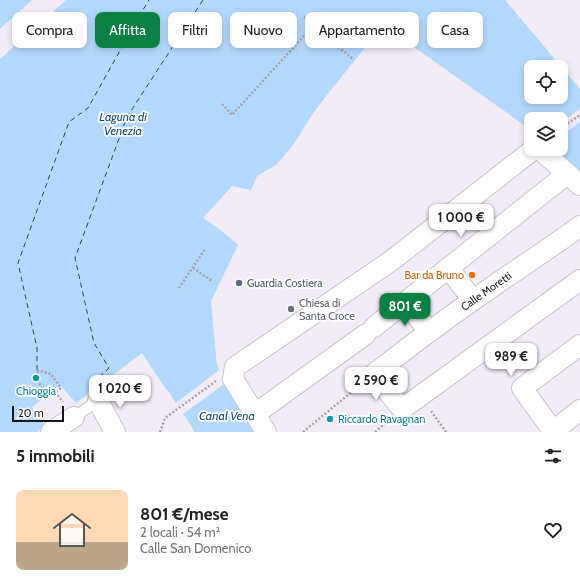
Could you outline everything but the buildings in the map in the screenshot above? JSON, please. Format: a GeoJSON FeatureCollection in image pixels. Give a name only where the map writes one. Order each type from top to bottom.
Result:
{"type":"FeatureCollection","features":[{"type":"Feature","properties":{"kind":"street"},"geometry":{"type":"LineString","coordinates":[[266,432],[233,379],[235,367],[391,261],[525,156]]}},
{"type":"Feature","properties":{"kind":"street"},"geometry":{"type":"LineString","coordinates":[[255,414],[370,331],[449,268],[574,179],[547,156]]}},
{"type":"Feature","properties":{"kind":"street","name":"Calle Moretti"},"geometry":{"type":"LineString","coordinates":[[374,374],[473,300],[580,226]]}},
{"type":"Feature","properties":{"kind":"street"},"geometry":{"type":"LineString","coordinates":[[449,268],[473,300]]}},
{"type":"Feature","properties":{"kind":"street"},"geometry":{"type":"LineString","coordinates":[[374,374],[402,409],[580,280]]}},
{"type":"Feature","properties":{"kind":"street"},"geometry":{"type":"LineString","coordinates":[[406,302],[429,332]]}},
{"type":"Feature","properties":{"kind":"street"},"geometry":{"type":"LineString","coordinates":[[580,345],[522,388],[552,432],[580,410]]}},
{"type":"Feature","properties":{"kind":"street"},"geometry":{"type":"LineString","coordinates":[[98,401],[115,432]]}},
{"type":"Feature","properties":{"kind":"street"},"geometry":{"type":"LineString","coordinates":[[51,432],[74,417]]}},
{"type":"Feature","properties":{"kind":"lane"},"geometry":{"type":"LineString","coordinates":[[74,417],[98,401]]}},
{"type":"Feature","properties":{"kind":"path"},"geometry":{"type":"LineString","coordinates":[[222,104],[232,115],[305,34]]}},
{"type":"Feature","properties":{"kind":"path"},"geometry":{"type":"LineString","coordinates":[[339,48],[353,59]]}},
{"type":"Feature","properties":{"kind":"path"},"geometry":{"type":"LineString","coordinates":[[568,123],[580,115]]}},
{"type":"Feature","properties":{"kind":"path"},"geometry":{"type":"LineString","coordinates":[[180,288],[206,249]]}},
{"type":"Feature","properties":{"kind":"path"},"geometry":{"type":"LineString","coordinates":[[193,268],[212,280]]}},
{"type":"Feature","properties":{"kind":"path"},"geometry":{"type":"LineString","coordinates":[[37,370],[51,374],[61,388],[49,396],[39,382],[37,370]]}},
{"type":"Feature","properties":{"kind":"path"},"geometry":{"type":"LineString","coordinates":[[303,432],[374,374]]}},
{"type":"Feature","properties":{"kind":"path"},"geometry":{"type":"LineString","coordinates":[[160,432],[165,418],[206,389]]}},
{"type":"Feature","properties":{"kind":"path"},"geometry":{"type":"LineString","coordinates":[[420,396],[446,432]]}},
{"type":"Feature","properties":{"kind":"water"},"geometry":{"type":"Polygon","coordinates":[[[0,0],[32,0],[19,12],[12,12],[12,18],[0,29],[0,0]]]}},
{"type":"Feature","properties":{"kind":"water","name":"Laguna di Venezia"},"geometry":{"type":"Polygon","coordinates":[[[66,0],[505,0],[556,60],[524,60],[524,104],[568,104],[568,75],[580,89],[580,173],[562,156],[568,156],[568,112],[524,112],[524,125],[415,48],[419,48],[419,12],[305,12],[305,48],[365,48],[313,113],[294,144],[276,165],[257,176],[251,190],[232,186],[203,218],[218,228],[238,245],[211,301],[216,356],[217,364],[261,432],[194,432],[142,353],[76,403],[60,385],[32,407],[46,426],[38,432],[0,432],[0,59],[12,48],[87,48],[87,12],[53,12],[66,0]]]}},
{"type":"Feature","properties":{"kind":"pier"},"geometry":{"type":"Polygon","coordinates":[[[580,109],[580,122],[568,131],[568,118],[580,109]]]}},
{"type":"Feature","properties":{"kind":"pier"},"geometry":{"type":"Polygon","coordinates":[[[216,356],[218,356],[221,369],[235,391],[227,382],[183,414],[192,427],[190,428],[165,391],[167,389],[176,403],[219,370],[216,356]]]}},
{"type":"Feature","properties":{"kind":"ferry route"},"geometry":{"type":"LineString","coordinates":[[37,370],[37,348],[18,263],[69,122],[88,108],[149,0]]}},
{"type":"Feature","properties":{"kind":"ferry route"},"geometry":{"type":"LineString","coordinates":[[102,392],[96,380],[109,368],[94,343],[75,258],[127,117],[203,0]]}},
{"type":"Feature","properties":{"kind":"place","name":"Bar da Bruno"},"geometry":{"type":"Point","coordinates":[472,275]}},
{"type":"Feature","properties":{"kind":"place","name":"Guardia Costiera"},"geometry":{"type":"Point","coordinates":[239,283]}},
{"type":"Feature","properties":{"kind":"place","name":"Chiesa di Santa Croce"},"geometry":{"type":"Point","coordinates":[291,309]}},
{"type":"Feature","properties":{"kind":"place","name":"Chioggia"},"geometry":{"type":"Point","coordinates":[36,378]}},
{"type":"Feature","properties":{"kind":"place","name":"Riccardo Ravagnan"},"geometry":{"type":"Point","coordinates":[330,419]}},
{"type":"Feature","properties":{"kind":"water label","name":"Canal Vena"},"geometry":{"type":"Point","coordinates":[227,415]}}]}
